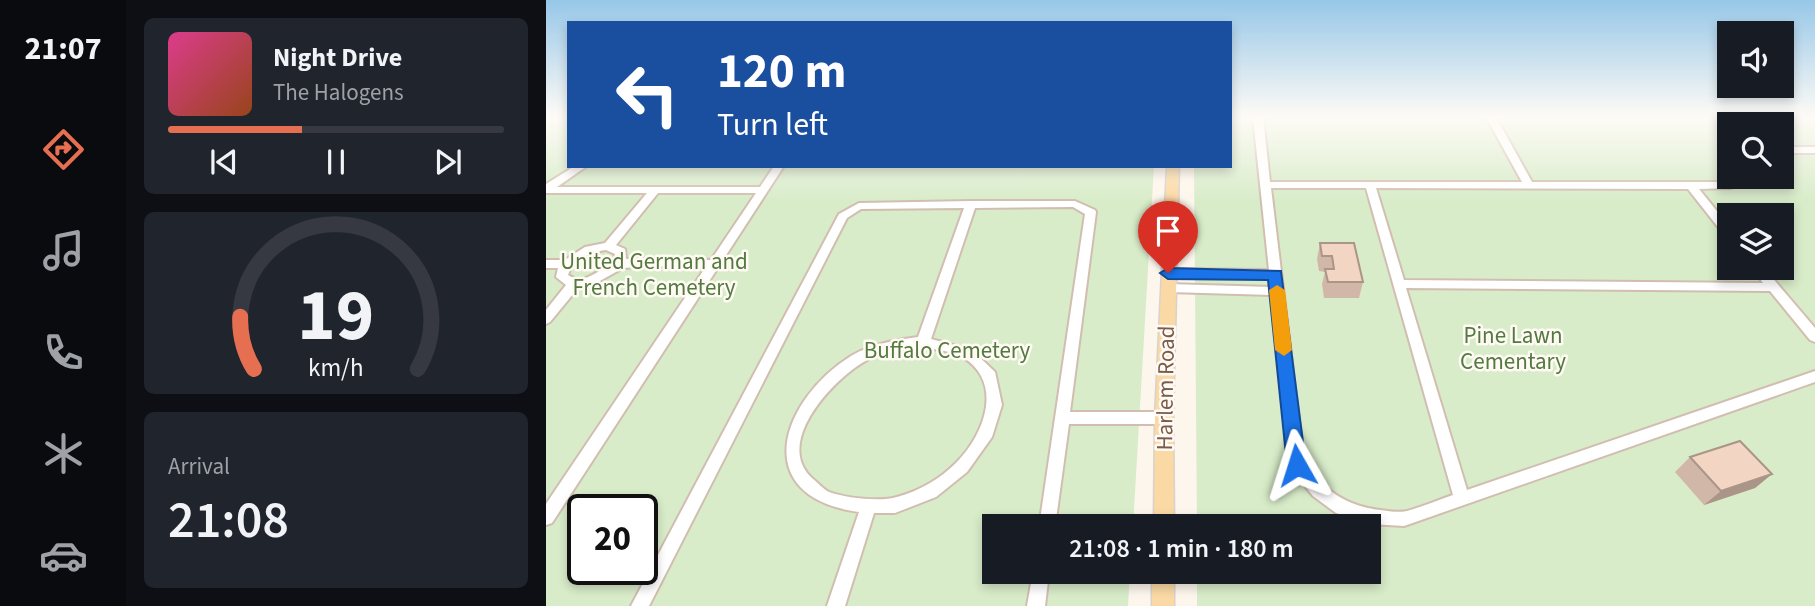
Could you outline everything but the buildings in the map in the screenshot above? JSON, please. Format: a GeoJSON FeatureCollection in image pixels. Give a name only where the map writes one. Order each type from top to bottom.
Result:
{"type":"FeatureCollection","features":[{"type":"Feature","properties":{"kind":"main road","name":"Harlem Road"},"geometry":{"type":"LineString","coordinates":[[1164,514],[1164,418],[1173,168]]}},
{"type":"Feature","properties":{"kind":"main road"},"geometry":{"type":"LineString","coordinates":[[1163,584],[1163,606]]}},
{"type":"Feature","properties":{"kind":"lane"},"geometry":{"type":"LineString","coordinates":[[1261,145],[1297,465],[1312,489],[1336,507],[1382,519],[1404,519],[1815,376]]}},
{"type":"Feature","properties":{"kind":"lane"},"geometry":{"type":"LineString","coordinates":[[1507,145],[1529,186]]}},
{"type":"Feature","properties":{"kind":"lane"},"geometry":{"type":"LineString","coordinates":[[1794,150],[1815,150]]}},
{"type":"Feature","properties":{"kind":"lane"},"geometry":{"type":"LineString","coordinates":[[546,190],[579,168]]}},
{"type":"Feature","properties":{"kind":"lane"},"geometry":{"type":"LineString","coordinates":[[546,518],[778,168]]}},
{"type":"Feature","properties":{"kind":"lane"},"geometry":{"type":"LineString","coordinates":[[1266,185],[1717,185]]}},
{"type":"Feature","properties":{"kind":"lane"},"geometry":{"type":"LineString","coordinates":[[1370,185],[1462,499]]}},
{"type":"Feature","properties":{"kind":"lane"},"geometry":{"type":"LineString","coordinates":[[1691,186],[1717,218]]}},
{"type":"Feature","properties":{"kind":"lane"},"geometry":{"type":"LineString","coordinates":[[546,190],[764,190]]}},
{"type":"Feature","properties":{"kind":"lane"},"geometry":{"type":"LineString","coordinates":[[608,247],[654,191]]}},
{"type":"Feature","properties":{"kind":"lane"},"geometry":{"type":"LineString","coordinates":[[923,342],[971,204]]}},
{"type":"Feature","properties":{"kind":"lane"},"geometry":{"type":"LineString","coordinates":[[640,606],[843,216],[853,208],[866,205],[1078,204],[1091,212],[1049,514]]}},
{"type":"Feature","properties":{"kind":"lane"},"geometry":{"type":"LineString","coordinates":[[546,264],[566,264],[581,254],[608,247],[621,252],[619,264]]}},
{"type":"Feature","properties":{"kind":"lane"},"geometry":{"type":"LineString","coordinates":[[566,264],[562,277],[575,283],[595,280],[619,264],[714,264]]}},
{"type":"Feature","properties":{"kind":"lane"},"geometry":{"type":"LineString","coordinates":[[1168,281],[1276,274]]}},
{"type":"Feature","properties":{"kind":"lane"},"geometry":{"type":"LineString","coordinates":[[1768,280],[1815,337]]}},
{"type":"Feature","properties":{"kind":"lane"},"geometry":{"type":"LineString","coordinates":[[1168,281],[1277,291]]}},
{"type":"Feature","properties":{"kind":"lane"},"geometry":{"type":"LineString","coordinates":[[546,319],[575,283]]}},
{"type":"Feature","properties":{"kind":"lane"},"geometry":{"type":"LineString","coordinates":[[1399,284],[1774,287]]}},
{"type":"Feature","properties":{"kind":"lane"},"geometry":{"type":"LineString","coordinates":[[923,342],[966,352],[985,368],[996,391],[995,418],[973,459],[944,484],[907,501],[868,508],[821,496],[800,476],[793,449],[799,420],[808,402],[830,377],[859,358],[891,346],[923,342]]}},
{"type":"Feature","properties":{"kind":"lane"},"geometry":{"type":"LineString","coordinates":[[1062,418],[1164,418]]}},
{"type":"Feature","properties":{"kind":"lane"},"geometry":{"type":"LineString","coordinates":[[836,606],[868,508]]}},
{"type":"Feature","properties":{"kind":"lane"},"geometry":{"type":"LineString","coordinates":[[1036,606],[1039,584]]}},
{"type":"Feature","properties":{"kind":"green space","name":"Buffalo Cemetery"},"geometry":{"type":"Polygon","coordinates":[[[546,145],[567,145],[567,168],[1154,168],[1134,514],[982,514],[982,584],[1129,584],[1128,606],[546,606],[546,145]]]}},
{"type":"Feature","properties":{"kind":"green space","name":"Pine Lawn Cementary"},"geometry":{"type":"Polygon","coordinates":[[[1232,145],[1717,145],[1717,189],[1794,189],[1794,145],[1815,145],[1815,606],[1197,606],[1197,584],[1381,584],[1381,514],[1197,514],[1194,168],[1232,168],[1232,145]]]}},
{"type":"Feature","properties":{"kind":"slow traffic"},"geometry":{"type":"LineString","coordinates":[[1277,290],[1284,350]]}},
{"type":"Feature","properties":{"kind":"route"},"geometry":{"type":"LineString","coordinates":[[1168,273],[1276,274],[1297,465]]}},
{"type":"Feature","properties":{"kind":"park label","name":"United German and French Cemetery"},"geometry":{"type":"Point","coordinates":[654,274]}}]}
